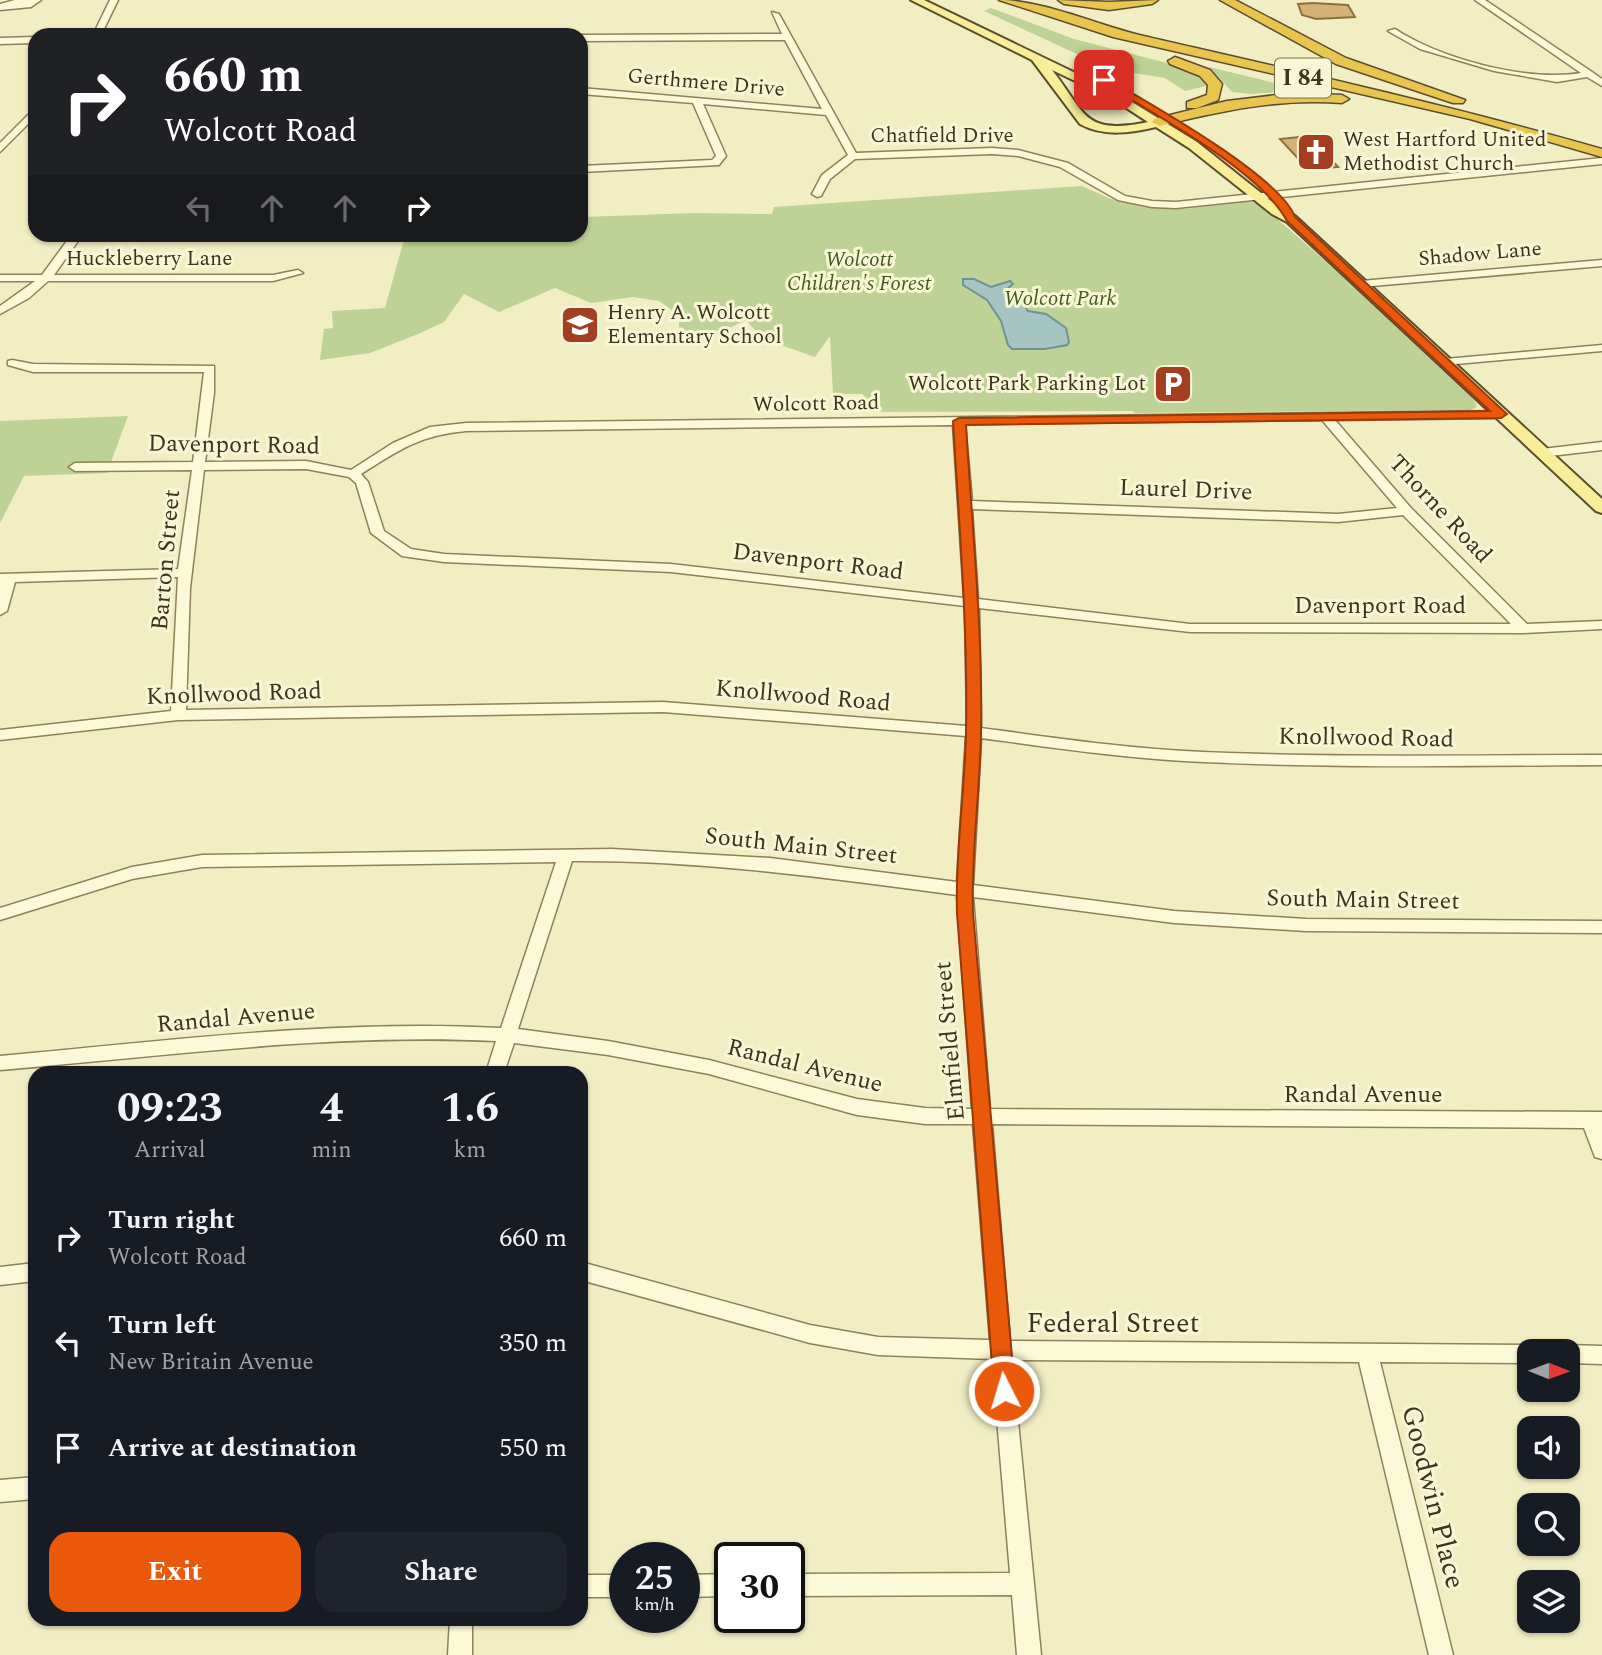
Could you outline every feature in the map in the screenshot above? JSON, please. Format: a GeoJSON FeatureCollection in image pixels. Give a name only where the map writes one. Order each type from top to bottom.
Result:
{"type":"FeatureCollection","features":[{"type":"Feature","properties":{"kind":"highway","name":"I 84"},"geometry":{"type":"LineString","coordinates":[[1038,0],[1128,26],[1526,116]]}},
{"type":"Feature","properties":{"kind":"highway"},"geometry":{"type":"LineString","coordinates":[[1064,0],[1114,6],[1153,0]]}},
{"type":"Feature","properties":{"kind":"highway"},"geometry":{"type":"LineString","coordinates":[[1226,0],[1342,61],[1458,100]]}},
{"type":"Feature","properties":{"kind":"highway"},"geometry":{"type":"LineString","coordinates":[[999,1],[1076,34],[1187,65],[1213,80],[1215,91],[1210,99],[1160,118]]}},
{"type":"Feature","properties":{"kind":"highway","name":"I 84"},"geometry":{"type":"LineString","coordinates":[[999,1],[1117,34],[1473,116],[1602,153]]}},
{"type":"Feature","properties":{"kind":"highway"},"geometry":{"type":"LineString","coordinates":[[1160,118],[1257,98],[1316,96],[1446,116],[1585,147]]}},
{"type":"Feature","properties":{"kind":"main road"},"geometry":{"type":"LineString","coordinates":[[916,0],[1016,46],[1160,118]]}},
{"type":"Feature","properties":{"kind":"main road"},"geometry":{"type":"LineString","coordinates":[[943,0],[1096,76],[1160,118],[1211,158],[1264,194],[1276,211],[1290,219],[1602,508]]}},
{"type":"Feature","properties":{"kind":"main road"},"geometry":{"type":"LineString","coordinates":[[1016,46],[1051,74],[1074,111],[1085,122],[1115,129],[1160,118]]}},
{"type":"Feature","properties":{"kind":"street"},"geometry":{"type":"LineString","coordinates":[[0,7],[18,2],[30,4],[37,0]]}},
{"type":"Feature","properties":{"kind":"street"},"geometry":{"type":"LineString","coordinates":[[100,28],[114,0]]}},
{"type":"Feature","properties":{"kind":"street"},"geometry":{"type":"LineString","coordinates":[[1479,0],[1602,83]]}},
{"type":"Feature","properties":{"kind":"street"},"geometry":{"type":"LineString","coordinates":[[775,14],[853,156],[826,177],[817,194]]}},
{"type":"Feature","properties":{"kind":"street"},"geometry":{"type":"LineString","coordinates":[[1392,31],[1401,39],[1423,48],[1521,74],[1555,79],[1590,74]]}},
{"type":"Feature","properties":{"kind":"street"},"geometry":{"type":"LineString","coordinates":[[588,38],[786,37]]}},
{"type":"Feature","properties":{"kind":"street"},"geometry":{"type":"LineString","coordinates":[[0,41],[28,40]]}},
{"type":"Feature","properties":{"kind":"street","name":"Gerthmere Drive"},"geometry":{"type":"LineString","coordinates":[[588,91],[828,112]]}},
{"type":"Feature","properties":{"kind":"street"},"geometry":{"type":"LineString","coordinates":[[588,170],[715,163],[721,156],[696,99]]}},
{"type":"Feature","properties":{"kind":"street"},"geometry":{"type":"LineString","coordinates":[[0,149],[28,119]]}},
{"type":"Feature","properties":{"kind":"street","name":"Chatfield Drive"},"geometry":{"type":"LineString","coordinates":[[853,156],[992,151],[1018,153],[1064,165],[1113,194],[1152,204],[1188,204],[1602,161]]}},
{"type":"Feature","properties":{"kind":"street"},"geometry":{"type":"LineString","coordinates":[[0,311],[18,302],[48,279],[73,242]]}},
{"type":"Feature","properties":{"kind":"street","name":"Shadow Lane"},"geometry":{"type":"LineString","coordinates":[[1361,284],[1602,263]]}},
{"type":"Feature","properties":{"kind":"street","name":"Huckleberry Lane"},"geometry":{"type":"LineString","coordinates":[[0,278],[273,278],[298,272]]}},
{"type":"Feature","properties":{"kind":"street"},"geometry":{"type":"LineString","coordinates":[[1445,362],[1602,348]]}},
{"type":"Feature","properties":{"kind":"street","name":"Barton Street"},"geometry":{"type":"LineString","coordinates":[[12,363],[33,368],[210,368],[206,430],[198,466],[184,573],[178,715]]}},
{"type":"Feature","properties":{"kind":"street","name":"Wolcott Road"},"geometry":{"type":"LineString","coordinates":[[353,474],[397,446],[434,430],[455,428],[1501,414]]}},
{"type":"Feature","properties":{"kind":"street","name":"Thorne Road"},"geometry":{"type":"LineString","coordinates":[[1326,417],[1406,511],[1524,629]]}},
{"type":"Feature","properties":{"kind":"street","name":"Elmfield Street"},"geometry":{"type":"LineString","coordinates":[[959,421],[971,602],[974,733],[964,891],[1029,1655]]}},
{"type":"Feature","properties":{"kind":"street"},"geometry":{"type":"LineString","coordinates":[[1542,453],[1602,446]]}},
{"type":"Feature","properties":{"kind":"street","name":"Davenport Road"},"geometry":{"type":"LineString","coordinates":[[75,467],[306,465],[353,474],[362,482],[379,533],[407,553],[444,558],[671,568],[1190,628],[1524,629],[1602,625]]}},
{"type":"Feature","properties":{"kind":"street","name":"Laurel Drive"},"geometry":{"type":"LineString","coordinates":[[965,505],[1338,517],[1406,511]]}},
{"type":"Feature","properties":{"kind":"street"},"geometry":{"type":"LineString","coordinates":[[0,611],[4,578],[184,573]]}},
{"type":"Feature","properties":{"kind":"street","name":"Knollwood Road"},"geometry":{"type":"LineString","coordinates":[[0,736],[178,715],[663,707],[974,733],[1121,750],[1253,759],[1406,762],[1602,760]]}},
{"type":"Feature","properties":{"kind":"street"},"geometry":{"type":"LineString","coordinates":[[497,1066],[566,855]]}},
{"type":"Feature","properties":{"kind":"street","name":"South Main Street"},"geometry":{"type":"LineString","coordinates":[[0,914],[110,879],[202,861],[566,855],[747,862],[1126,912],[1241,922],[1602,927]]}},
{"type":"Feature","properties":{"kind":"street","name":"Randal Avenue"},"geometry":{"type":"LineString","coordinates":[[0,1063],[295,1037],[431,1031],[507,1035],[608,1048],[709,1067],[858,1107],[925,1116],[1596,1120]]}},
{"type":"Feature","properties":{"kind":"street"},"geometry":{"type":"LineString","coordinates":[[1596,1120],[1602,1151]]}},
{"type":"Feature","properties":{"kind":"street","name":"Federal Street"},"geometry":{"type":"LineString","coordinates":[[588,1272],[810,1334],[878,1346],[1001,1350],[1517,1354]]}},
{"type":"Feature","properties":{"kind":"street"},"geometry":{"type":"LineString","coordinates":[[0,1276],[28,1273]]}},
{"type":"Feature","properties":{"kind":"street","name":"Goodwin Place"},"geometry":{"type":"LineString","coordinates":[[1367,1352],[1441,1655]]}},
{"type":"Feature","properties":{"kind":"street"},"geometry":{"type":"LineString","coordinates":[[1580,1354],[1602,1354]]}},
{"type":"Feature","properties":{"kind":"street"},"geometry":{"type":"LineString","coordinates":[[0,1491],[28,1489]]}},
{"type":"Feature","properties":{"kind":"street"},"geometry":{"type":"LineString","coordinates":[[805,1585],[1022,1584]]}},
{"type":"Feature","properties":{"kind":"street"},"geometry":{"type":"LineString","coordinates":[[588,1586],[609,1586]]}},
{"type":"Feature","properties":{"kind":"street"},"geometry":{"type":"LineString","coordinates":[[460,1655],[461,1626]]}},
{"type":"Feature","properties":{"kind":"green space"},"geometry":{"type":"Polygon","coordinates":[[[991,8],[1074,39],[1190,69],[1205,81],[1206,86],[1185,91],[1165,78],[1109,69],[984,11],[991,8]]]}},
{"type":"Feature","properties":{"kind":"green space"},"geometry":{"type":"Polygon","coordinates":[[[1209,67],[1291,87],[1294,91],[1251,94],[1232,92],[1209,67]]]}},
{"type":"Feature","properties":{"kind":"green space","name":"Wolcott Park"},"geometry":{"type":"Polygon","coordinates":[[[1082,186],[1111,199],[1144,207],[1185,209],[1245,201],[1260,204],[1331,266],[1474,400],[1477,407],[1470,410],[1134,413],[872,412],[863,394],[833,394],[830,336],[815,357],[763,339],[746,320],[708,338],[679,334],[679,315],[659,301],[633,297],[591,303],[555,288],[499,312],[464,294],[444,322],[418,334],[370,353],[320,360],[324,329],[333,328],[332,311],[385,308],[404,242],[588,242],[588,217],[695,213],[772,214],[774,207],[1082,186]]]}},
{"type":"Feature","properties":{"kind":"green space"},"geometry":{"type":"Polygon","coordinates":[[[128,416],[107,473],[24,476],[0,523],[0,421],[128,416]]]}},
{"type":"Feature","properties":{"kind":"water"},"geometry":{"type":"Polygon","coordinates":[[[963,279],[974,279],[991,287],[1010,281],[1013,284],[1006,290],[1019,297],[1028,311],[1046,314],[1066,328],[1069,342],[1067,345],[1045,349],[1012,349],[1008,345],[1001,321],[987,300],[963,285],[963,279]]]}},
{"type":"Feature","properties":{"kind":"building"},"geometry":{"type":"Polygon","coordinates":[[[1298,4],[1348,5],[1355,17],[1316,19],[1302,15],[1298,4]]]}},
{"type":"Feature","properties":{"kind":"building","name":"West Hartford United Methodist Church"},"geometry":{"type":"Polygon","coordinates":[[[1309,136],[1315,138],[1332,156],[1328,156],[1338,167],[1315,169],[1311,164],[1304,165],[1280,139],[1309,136]]]}},
{"type":"Feature","properties":{"kind":"place","name":"West Hartford United Methodist Church"},"geometry":{"type":"Point","coordinates":[1316,152]}},
{"type":"Feature","properties":{"kind":"place","name":"Henry A. Wolcott Elementary School"},"geometry":{"type":"Point","coordinates":[580,325]}},
{"type":"Feature","properties":{"kind":"place","name":"Wolcott Park Parking Lot"},"geometry":{"type":"Point","coordinates":[1173,384]}},
{"type":"Feature","properties":{"kind":"route"},"geometry":{"type":"LineString","coordinates":[[1004,1391],[965,913],[964,871],[974,733],[971,602],[959,421],[1501,414],[1290,219],[1287,209],[1251,176],[1191,132],[1104,80]]}},
{"type":"Feature","properties":{"kind":"park label","name":"Wolcott Children's Forest"},"geometry":{"type":"Point","coordinates":[859,272]}}]}
